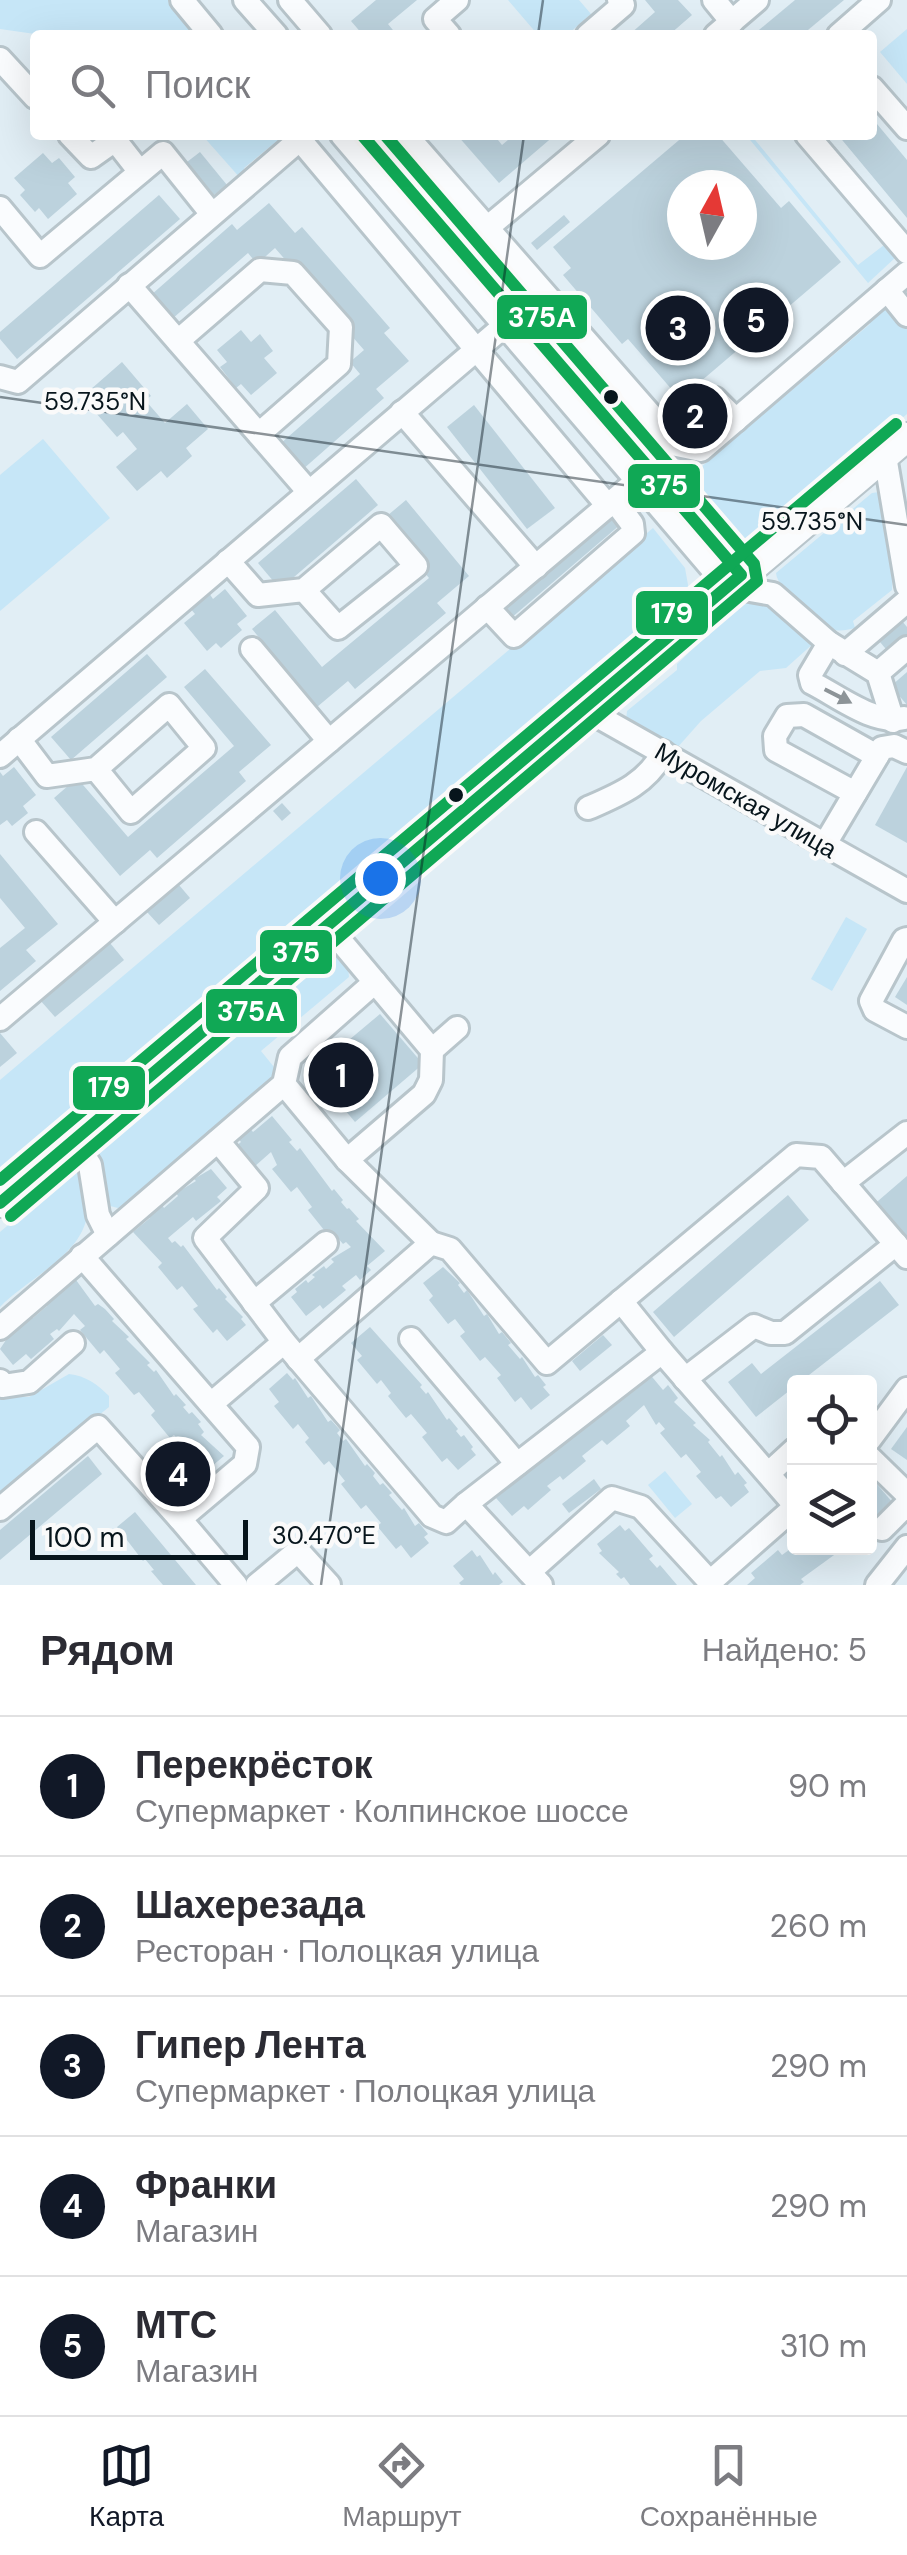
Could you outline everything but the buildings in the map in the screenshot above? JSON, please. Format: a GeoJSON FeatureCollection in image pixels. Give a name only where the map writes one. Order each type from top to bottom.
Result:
{"type":"FeatureCollection","features":[{"type":"Feature","properties":{"kind":"main road"},"geometry":{"type":"LineString","coordinates":[[0,1203],[907,436]]}},
{"type":"Feature","properties":{"kind":"street"},"geometry":{"type":"LineString","coordinates":[[182,0],[207,30]]}},
{"type":"Feature","properties":{"kind":"street"},"geometry":{"type":"LineString","coordinates":[[227,0],[253,30]]}},
{"type":"Feature","properties":{"kind":"street"},"geometry":{"type":"LineString","coordinates":[[246,0],[272,30]]}},
{"type":"Feature","properties":{"kind":"street"},"geometry":{"type":"LineString","coordinates":[[445,30],[435,19],[457,0]]}},
{"type":"Feature","properties":{"kind":"street"},"geometry":{"type":"LineString","coordinates":[[594,30],[623,5],[618,0]]}},
{"type":"Feature","properties":{"kind":"street"},"geometry":{"type":"LineString","coordinates":[[714,0],[722,30]]}},
{"type":"Feature","properties":{"kind":"street"},"geometry":{"type":"LineString","coordinates":[[723,30],[757,0]]}},
{"type":"Feature","properties":{"kind":"street"},"geometry":{"type":"LineString","coordinates":[[845,30],[879,0]]}},
{"type":"Feature","properties":{"kind":"street"},"geometry":{"type":"LineString","coordinates":[[0,59],[30,92]]}},
{"type":"Feature","properties":{"kind":"street"},"geometry":{"type":"LineString","coordinates":[[877,94],[907,128]]}},
{"type":"Feature","properties":{"kind":"street"},"geometry":{"type":"LineString","coordinates":[[75,140],[91,157],[115,140],[140,172]]}},
{"type":"Feature","properties":{"kind":"street"},"geometry":{"type":"LineString","coordinates":[[0,377],[18,382],[296,140]]}},
{"type":"Feature","properties":{"kind":"street"},"geometry":{"type":"LineString","coordinates":[[302,140],[475,351],[632,524],[633,533],[514,636],[487,608]]}},
{"type":"Feature","properties":{"kind":"street"},"geometry":{"type":"LineString","coordinates":[[347,140],[510,320],[734,581],[773,594],[837,649],[878,673],[900,719],[880,718],[812,683],[810,675],[837,649],[907,601]]}},
{"type":"Feature","properties":{"kind":"street"},"geometry":{"type":"LineString","coordinates":[[366,140],[510,320]]}},
{"type":"Feature","properties":{"kind":"street"},"geometry":{"type":"LineString","coordinates":[[410,140],[676,445],[701,450],[736,420],[799,351],[907,273]]}},
{"type":"Feature","properties":{"kind":"street"},"geometry":{"type":"LineString","coordinates":[[487,228],[592,140]]}},
{"type":"Feature","properties":{"kind":"street"},"geometry":{"type":"LineString","coordinates":[[811,140],[907,252]]}},
{"type":"Feature","properties":{"kind":"street"},"geometry":{"type":"LineString","coordinates":[[0,208],[40,256],[163,153],[211,213]]}},
{"type":"Feature","properties":{"kind":"street"},"geometry":{"type":"LineString","coordinates":[[178,341],[260,270],[293,273],[341,327],[339,364],[258,434]]}},
{"type":"Feature","properties":{"kind":"street"},"geometry":{"type":"LineString","coordinates":[[129,285],[308,492]]}},
{"type":"Feature","properties":{"kind":"street"},"geometry":{"type":"LineString","coordinates":[[887,290],[907,315]]}},
{"type":"Feature","properties":{"kind":"street"},"geometry":{"type":"LineString","coordinates":[[0,756],[510,320]]}},
{"type":"Feature","properties":{"kind":"street"},"geometry":{"type":"LineString","coordinates":[[576,396],[607,366]]}},
{"type":"Feature","properties":{"kind":"street"},"geometry":{"type":"LineString","coordinates":[[715,399],[736,420]]}},
{"type":"Feature","properties":{"kind":"street"},"geometry":{"type":"LineString","coordinates":[[402,412],[536,567]]}},
{"type":"Feature","properties":{"kind":"street"},"geometry":{"type":"LineString","coordinates":[[885,456],[907,586]]}},
{"type":"Feature","properties":{"kind":"street"},"geometry":{"type":"LineString","coordinates":[[0,1019],[644,475]]}},
{"type":"Feature","properties":{"kind":"street"},"geometry":{"type":"LineString","coordinates":[[228,561],[258,596],[304,590],[381,525],[416,566],[338,628],[304,590]]}},
{"type":"Feature","properties":{"kind":"street"},"geometry":{"type":"LineString","coordinates":[[878,673],[907,648]]}},
{"type":"Feature","properties":{"kind":"street"},"geometry":{"type":"LineString","coordinates":[[252,649],[329,741]]}},
{"type":"Feature","properties":{"kind":"street"},"geometry":{"type":"LineString","coordinates":[[19,740],[47,776],[96,769],[169,705],[204,748],[131,812],[96,769]]}},
{"type":"Feature","properties":{"kind":"street","name":"Муромская улица"},"geometry":{"type":"LineString","coordinates":[[586,708],[907,891]]}},
{"type":"Feature","properties":{"kind":"street"},"geometry":{"type":"LineString","coordinates":[[855,793],[776,750],[775,736],[788,716],[804,715],[877,756]]}},
{"type":"Feature","properties":{"kind":"street"},"geometry":{"type":"LineString","coordinates":[[824,844],[886,746],[907,752]]}},
{"type":"Feature","properties":{"kind":"street"},"geometry":{"type":"LineString","coordinates":[[588,808],[653,772],[662,752]]}},
{"type":"Feature","properties":{"kind":"street"},"geometry":{"type":"LineString","coordinates":[[36,832],[115,922]]}},
{"type":"Feature","properties":{"kind":"street"},"geometry":{"type":"LineString","coordinates":[[328,926],[432,1050],[431,1080],[424,1094],[347,1160]]}},
{"type":"Feature","properties":{"kind":"street"},"geometry":{"type":"LineString","coordinates":[[907,939],[871,1001],[876,1010],[907,1027]]}},
{"type":"Feature","properties":{"kind":"street"},"geometry":{"type":"LineString","coordinates":[[0,1328],[284,1084],[290,1057],[375,982]]}},
{"type":"Feature","properties":{"kind":"street"},"geometry":{"type":"LineString","coordinates":[[432,1050],[457,1028]]}},
{"type":"Feature","properties":{"kind":"street"},"geometry":{"type":"LineString","coordinates":[[284,1084],[347,1160],[432,1243],[450,1249],[547,1363],[796,1155],[821,1157],[901,1250],[785,1333],[771,1333],[754,1326],[685,1379]]}},
{"type":"Feature","properties":{"kind":"street"},"geometry":{"type":"LineString","coordinates":[[844,1183],[907,1133]]}},
{"type":"Feature","properties":{"kind":"street"},"geometry":{"type":"LineString","coordinates":[[74,1141],[90,1165],[98,1214],[108,1235]]}},
{"type":"Feature","properties":{"kind":"street"},"geometry":{"type":"LineString","coordinates":[[218,1141],[257,1188],[205,1238],[291,1350],[432,1516],[446,1522],[662,1352]]}},
{"type":"Feature","properties":{"kind":"street"},"geometry":{"type":"LineString","coordinates":[[254,1303],[326,1243]]}},
{"type":"Feature","properties":{"kind":"street"},"geometry":{"type":"LineString","coordinates":[[210,1404],[291,1350],[432,1243]]}},
{"type":"Feature","properties":{"kind":"street"},"geometry":{"type":"LineString","coordinates":[[82,1256],[248,1447],[245,1464],[180,1518]]}},
{"type":"Feature","properties":{"kind":"street"},"geometry":{"type":"LineString","coordinates":[[621,1301],[787,1497]]}},
{"type":"Feature","properties":{"kind":"street"},"geometry":{"type":"LineString","coordinates":[[410,1339],[516,1464]]}},
{"type":"Feature","properties":{"kind":"street"},"geometry":{"type":"LineString","coordinates":[[0,1381],[3,1386],[29,1382],[73,1343]]}},
{"type":"Feature","properties":{"kind":"street"},"geometry":{"type":"LineString","coordinates":[[877,1430],[907,1389]]}},
{"type":"Feature","properties":{"kind":"street"},"geometry":{"type":"LineString","coordinates":[[0,1509],[98,1427],[236,1585]]}},
{"type":"Feature","properties":{"kind":"street"},"geometry":{"type":"LineString","coordinates":[[768,1473],[787,1456]]}},
{"type":"Feature","properties":{"kind":"street"},"geometry":{"type":"LineString","coordinates":[[877,1465],[907,1494]]}},
{"type":"Feature","properties":{"kind":"street"},"geometry":{"type":"LineString","coordinates":[[466,1504],[535,1578],[612,1498],[641,1506],[710,1582],[787,1512]]}},
{"type":"Feature","properties":{"kind":"street"},"geometry":{"type":"LineString","coordinates":[[882,1529],[907,1504]]}},
{"type":"Feature","properties":{"kind":"street"},"geometry":{"type":"LineString","coordinates":[[877,1585],[907,1547]]}},
{"type":"Feature","properties":{"kind":"street"},"geometry":{"type":"LineString","coordinates":[[257,1585],[298,1551],[329,1585]]}},
{"type":"Feature","properties":{"kind":"shaded area"},"geometry":{"type":"Polygon","coordinates":[[[0,0],[168,0],[194,30],[30,30],[30,33],[0,29],[0,0]]]}},
{"type":"Feature","properties":{"kind":"shaded area"},"geometry":{"type":"Polygon","coordinates":[[[508,0],[579,0],[591,14],[573,30],[534,30],[508,0]]]}},
{"type":"Feature","properties":{"kind":"shaded area"},"geometry":{"type":"Polygon","coordinates":[[[907,29],[907,84],[880,52],[907,29]]]}},
{"type":"Feature","properties":{"kind":"shaded area"},"geometry":{"type":"Polygon","coordinates":[[[206,140],[288,141],[283,146],[277,141],[244,168],[249,176],[241,179],[206,140]]]}},
{"type":"Feature","properties":{"kind":"shaded area"},"geometry":{"type":"Polygon","coordinates":[[[750,140],[755,140],[858,265],[884,245],[895,252],[896,257],[868,283],[750,140]]]}},
{"type":"Feature","properties":{"kind":"shaded area"},"geometry":{"type":"Polygon","coordinates":[[[888,304],[907,328],[907,414],[761,538],[748,541],[726,536],[672,471],[689,460],[700,468],[870,324],[870,311],[888,304]]]}},
{"type":"Feature","properties":{"kind":"shaded area"},"geometry":{"type":"Polygon","coordinates":[[[43,439],[110,518],[0,611],[0,475],[43,439]]]}},
{"type":"Feature","properties":{"kind":"shaded area"},"geometry":{"type":"Polygon","coordinates":[[[879,492],[893,569],[892,590],[853,621],[855,628],[831,629],[798,605],[776,573],[872,493],[879,492]]]}},
{"type":"Feature","properties":{"kind":"shaded area"},"geometry":{"type":"Polygon","coordinates":[[[653,528],[685,568],[690,596],[479,773],[446,791],[423,821],[0,1185],[0,1080],[653,528]]]}},
{"type":"Feature","properties":{"kind":"shaded area"},"geometry":{"type":"Polygon","coordinates":[[[742,602],[774,603],[815,642],[786,668],[760,671],[701,721],[677,748],[626,721],[627,711],[677,670],[677,664],[742,602]]]}},
{"type":"Feature","properties":{"kind":"shaded area"},"geometry":{"type":"Polygon","coordinates":[[[846,917],[867,929],[832,991],[811,979],[846,917]]]}},
{"type":"Feature","properties":{"kind":"shaded area"},"geometry":{"type":"Polygon","coordinates":[[[331,946],[348,967],[349,977],[261,1051],[278,1072],[122,1209],[110,1206],[91,1152],[331,946]]]}},
{"type":"Feature","properties":{"kind":"shaded area"},"geometry":{"type":"Polygon","coordinates":[[[77,1167],[87,1198],[87,1216],[81,1233],[58,1260],[0,1307],[0,1232],[77,1167]]]}},
{"type":"Feature","properties":{"kind":"shaded area"},"geometry":{"type":"Polygon","coordinates":[[[69,1374],[100,1388],[109,1396],[109,1407],[0,1495],[0,1397],[29,1397],[69,1374]]]}},
{"type":"Feature","properties":{"kind":"shaded area"},"geometry":{"type":"Polygon","coordinates":[[[665,1471],[692,1504],[675,1518],[648,1485],[665,1471]]]}},
{"type":"Feature","properties":{"kind":"transit line","name":"375"},"geometry":{"type":"LineString","coordinates":[[0,1203],[741,575],[366,140]]}},
{"type":"Feature","properties":{"kind":"transit line","name":"375А"},"geometry":{"type":"LineString","coordinates":[[11,1216],[757,581],[754,564],[389,140]]}},
{"type":"Feature","properties":{"kind":"transit line","name":"179"},"geometry":{"type":"LineString","coordinates":[[0,1180],[896,424]]}},
{"type":"Feature","properties":{"kind":"place","name":"МТС"},"geometry":{"type":"Point","coordinates":[756,320]}},
{"type":"Feature","properties":{"kind":"place","name":"Гипер Лента"},"geometry":{"type":"Point","coordinates":[678,328]}},
{"type":"Feature","properties":{"kind":"place","name":"Шахерезада"},"geometry":{"type":"Point","coordinates":[695,416]}},
{"type":"Feature","properties":{"kind":"place","name":"Перекрёсток"},"geometry":{"type":"Point","coordinates":[341,1075]}},
{"type":"Feature","properties":{"kind":"place","name":"Франки"},"geometry":{"type":"Point","coordinates":[178,1474]}}]}
